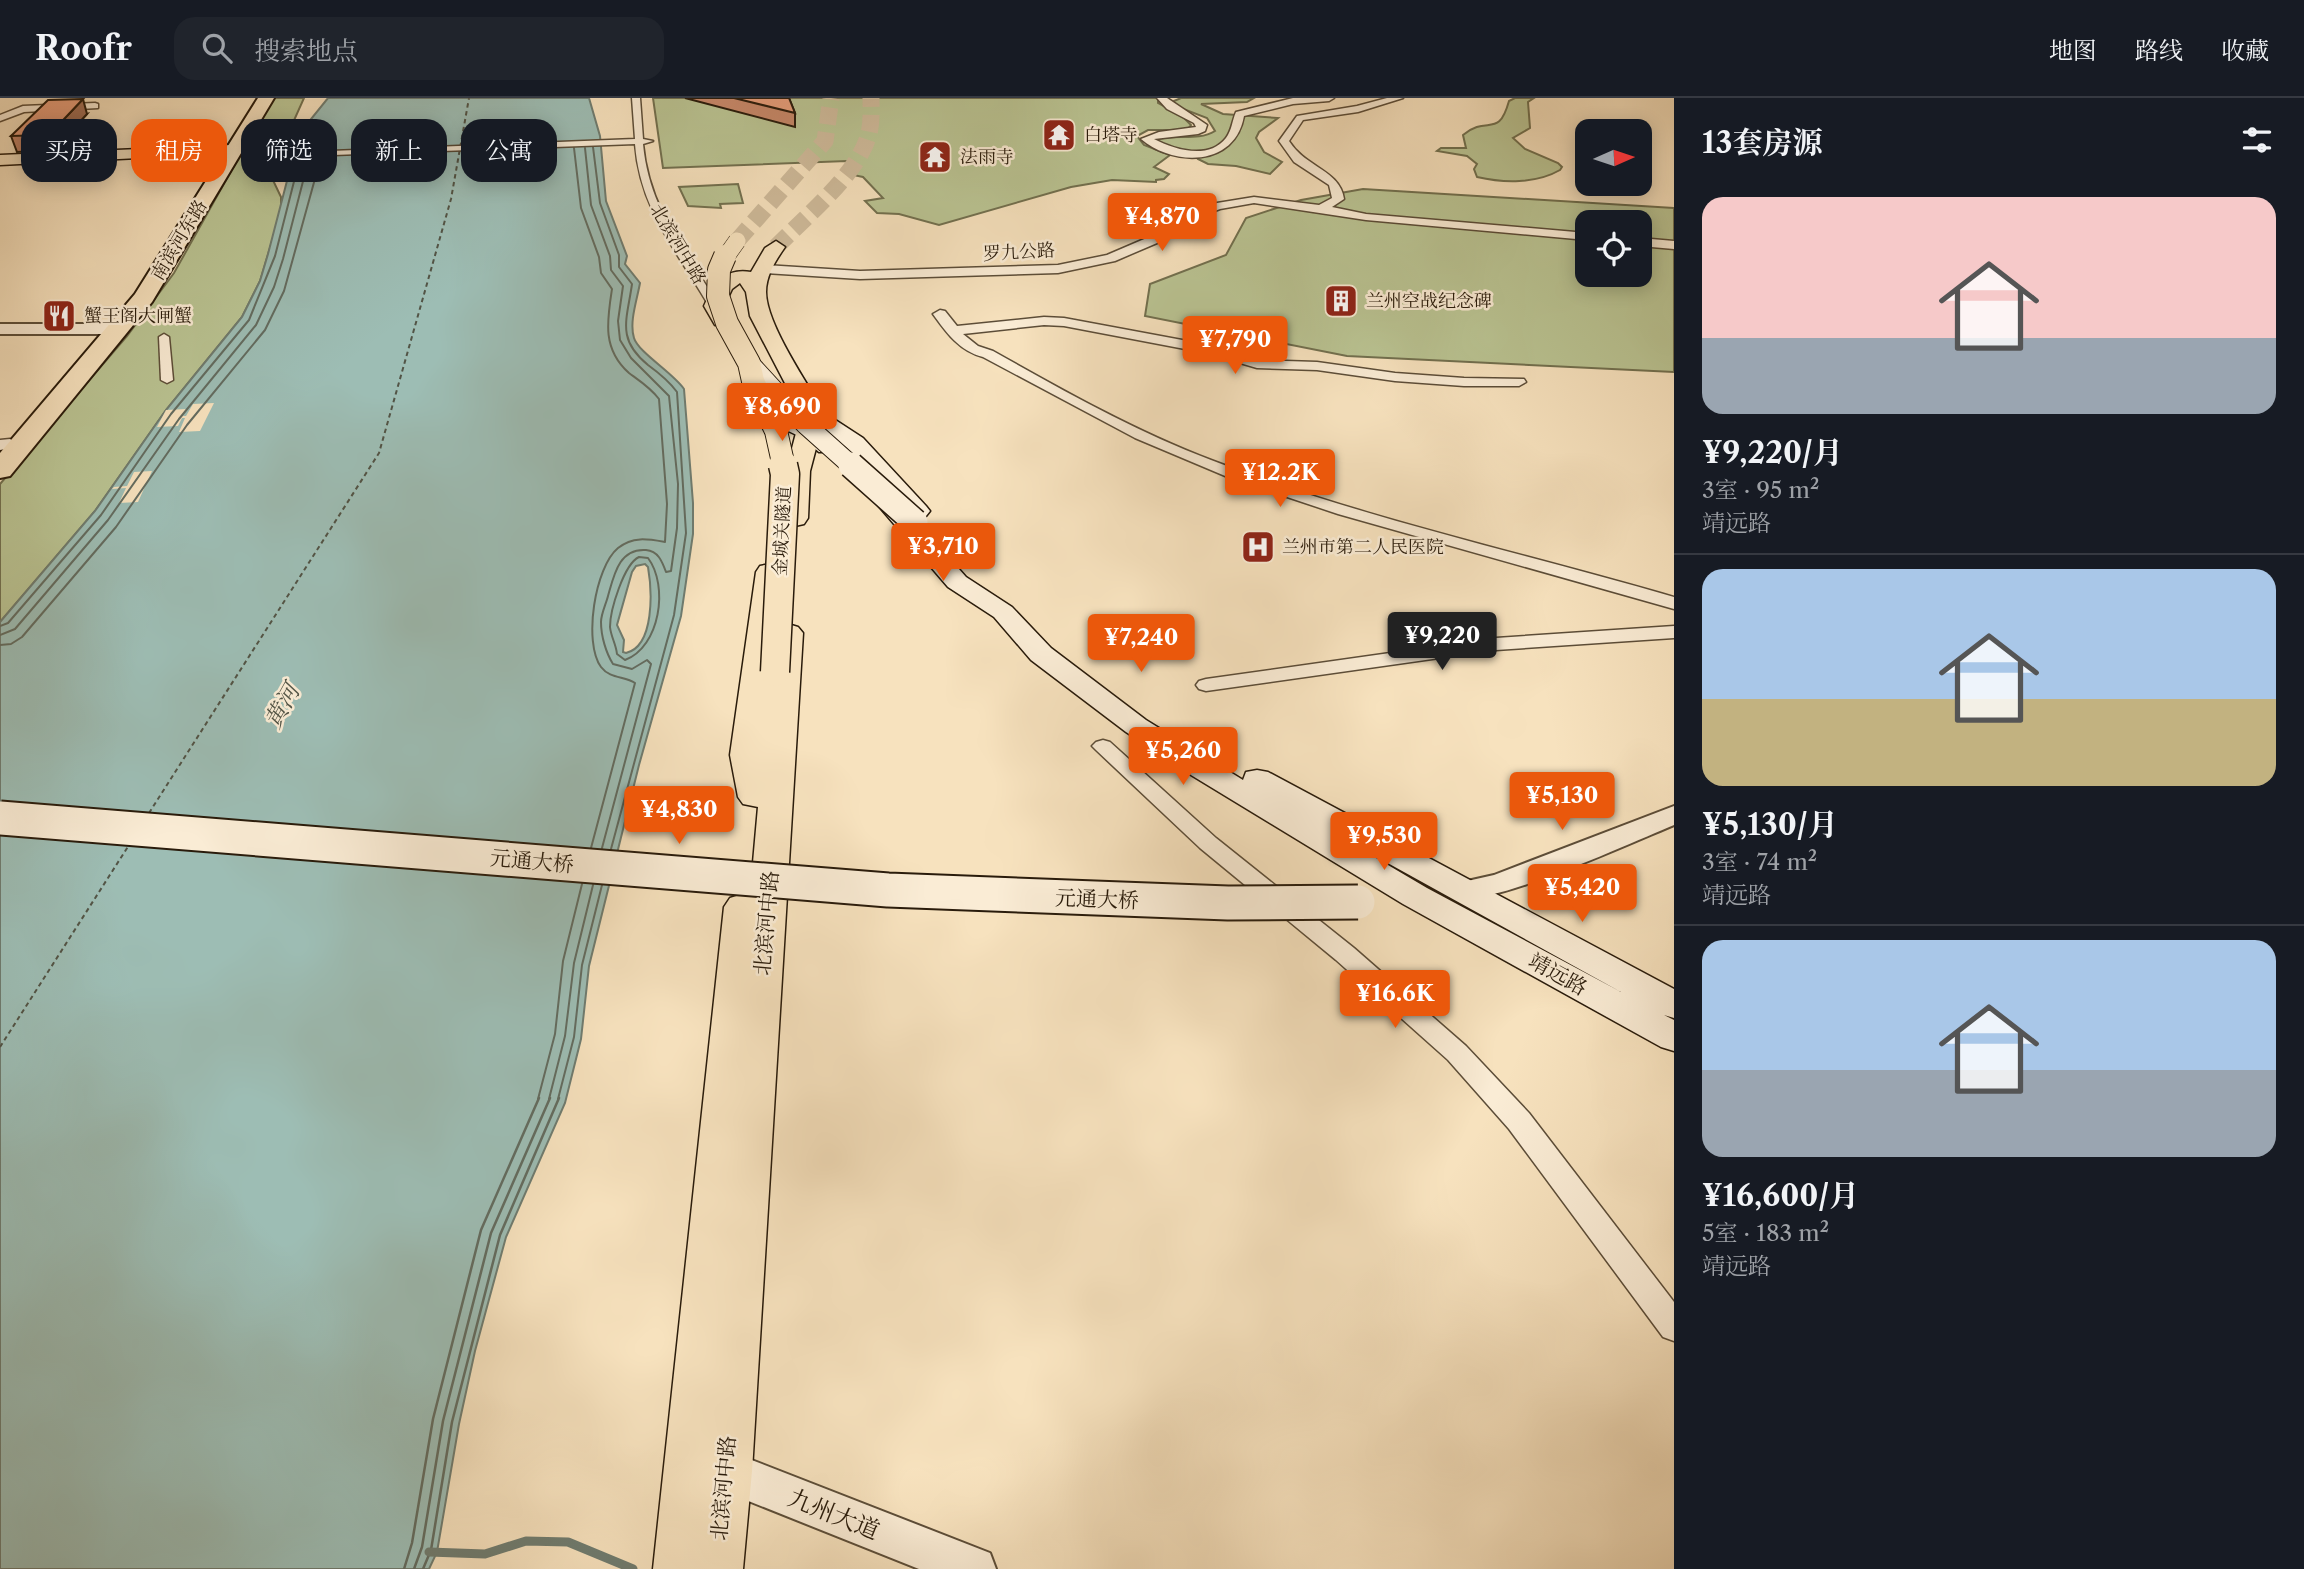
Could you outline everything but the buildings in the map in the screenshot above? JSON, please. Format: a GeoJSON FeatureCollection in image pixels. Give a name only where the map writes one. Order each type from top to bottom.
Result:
{"type":"FeatureCollection","features":[{"type":"Feature","properties":{"kind":"highway","name":"南滨河东路"},"geometry":{"type":"LineString","coordinates":[[227,149],[255,98]]}},
{"type":"Feature","properties":{"kind":"highway","name":"南滨河东路"},"geometry":{"type":"LineString","coordinates":[[227,150],[266,98]]}},
{"type":"Feature","properties":{"kind":"highway","name":"南滨河东路"},"geometry":{"type":"LineString","coordinates":[[3,448],[109,329],[149,274],[206,182]]}},
{"type":"Feature","properties":{"kind":"highway","name":"南滨河东路"},"geometry":{"type":"LineString","coordinates":[[0,470],[91,365],[145,297],[209,182]]}},
{"type":"Feature","properties":{"kind":"main road"},"geometry":{"type":"LineString","coordinates":[[0,160],[131,156]]}},
{"type":"Feature","properties":{"kind":"main road"},"geometry":{"type":"LineString","coordinates":[[0,167],[131,159]]}},
{"type":"Feature","properties":{"kind":"main road","name":"金城关隧道"},"geometry":{"type":"LineString","coordinates":[[737,241],[726,254],[719,270],[718,296],[727,323],[749,363],[753,381],[776,431],[785,474],[775,672],[755,797]]}},
{"type":"Feature","properties":{"kind":"main road"},"geometry":{"type":"LineString","coordinates":[[776,247],[765,261],[765,269],[758,277],[756,292],[760,316],[811,423]]}},
{"type":"Feature","properties":{"kind":"main road"},"geometry":{"type":"LineString","coordinates":[[755,797],[746,755],[782,472],[770,411],[751,367],[714,306],[723,286],[734,278],[746,277],[756,292]]}},
{"type":"Feature","properties":{"kind":"main road"},"geometry":{"type":"LineString","coordinates":[[749,363],[806,425],[915,522],[1003,612]]}},
{"type":"Feature","properties":{"kind":"main road","name":"靖远路"},"geometry":{"type":"LineString","coordinates":[[770,411],[811,423],[855,443],[980,574],[1063,647],[1220,759],[1674,1005]]}},
{"type":"Feature","properties":{"kind":"main road","name":"靖远路"},"geometry":{"type":"LineString","coordinates":[[811,423],[869,482],[957,582],[1003,612],[1041,654],[1136,726],[1213,776],[1415,896],[1674,1037]]}},
{"type":"Feature","properties":{"kind":"main road","name":"北滨河中路"},"geometry":{"type":"LineString","coordinates":[[699,1561],[761,975],[777,798],[798,471],[811,423]]}},
{"type":"Feature","properties":{"kind":"main road","name":"北滨河中路"},"geometry":{"type":"LineString","coordinates":[[709,1470],[735,982],[755,797]]}},
{"type":"Feature","properties":{"kind":"main road","name":"元通大桥"},"geometry":{"type":"LineString","coordinates":[[0,818],[888,890],[1228,903],[1358,902],[1464,891]]}},
{"type":"Feature","properties":{"kind":"street","name":"北滨河中路"},"geometry":{"type":"LineString","coordinates":[[636,98],[646,144]]}},
{"type":"Feature","properties":{"kind":"street","name":"北滨河中路"},"geometry":{"type":"LineString","coordinates":[[646,98],[646,144],[651,203],[714,306]]}},
{"type":"Feature","properties":{"kind":"street"},"geometry":{"type":"LineString","coordinates":[[1162,98],[1168,106],[1195,118],[1202,125],[1201,129],[1188,134],[1155,135],[1146,139],[1166,149],[1189,154],[1216,152],[1225,148],[1236,130],[1239,114],[1293,102],[1329,98]]}},
{"type":"Feature","properties":{"kind":"street"},"geometry":{"type":"LineString","coordinates":[[1321,209],[1332,205],[1338,199],[1338,193],[1328,176],[1300,162],[1284,141],[1294,123],[1314,114],[1358,110],[1398,98]]}},
{"type":"Feature","properties":{"kind":"street"},"geometry":{"type":"LineString","coordinates":[[0,118],[23,109],[95,106]]}},
{"type":"Feature","properties":{"kind":"street"},"geometry":{"type":"LineString","coordinates":[[337,153],[646,144]]}},
{"type":"Feature","properties":{"kind":"street","name":"北滨河中路"},"geometry":{"type":"LineString","coordinates":[[659,192],[669,213]]}},
{"type":"Feature","properties":{"kind":"street","name":"罗九公路"},"geometry":{"type":"LineString","coordinates":[[765,269],[860,275],[1058,269],[1111,258],[1153,240],[1182,220],[1217,206],[1254,200],[1366,217],[1575,236]]}},
{"type":"Feature","properties":{"kind":"street"},"geometry":{"type":"LineString","coordinates":[[1652,243],[1674,245]]}},
{"type":"Feature","properties":{"kind":"street","name":"北滨河中路"},"geometry":{"type":"LineString","coordinates":[[694,271],[727,270],[704,263]]}},
{"type":"Feature","properties":{"kind":"street"},"geometry":{"type":"LineString","coordinates":[[940,314],[952,331],[977,352],[988,354],[1150,440],[1235,475],[1323,503],[1674,603]]}},
{"type":"Feature","properties":{"kind":"street"},"geometry":{"type":"LineString","coordinates":[[952,331],[1044,321],[1064,322],[1209,349],[1257,364],[1317,366],[1395,377],[1464,382],[1519,382]]}},
{"type":"Feature","properties":{"kind":"street"},"geometry":{"type":"LineString","coordinates":[[0,329],[109,329]]}},
{"type":"Feature","properties":{"kind":"street"},"geometry":{"type":"LineString","coordinates":[[163,337],[167,380]]}},
{"type":"Feature","properties":{"kind":"street"},"geometry":{"type":"LineString","coordinates":[[1206,685],[1496,644],[1674,632]]}},
{"type":"Feature","properties":{"kind":"street"},"geometry":{"type":"LineString","coordinates":[[1103,746],[1208,843],[1345,954],[1457,1053],[1519,1121],[1674,1327]]}},
{"type":"Feature","properties":{"kind":"street"},"geometry":{"type":"LineString","coordinates":[[1464,891],[1501,883],[1674,815]]}},
{"type":"Feature","properties":{"kind":"street","name":"九州大道"},"geometry":{"type":"LineString","coordinates":[[709,1470],[974,1569]]}},
{"type":"Feature","properties":{"kind":"green space"},"geometry":{"type":"Polygon","coordinates":[[[272,98],[304,98],[295,119],[260,119],[272,98]]]}},
{"type":"Feature","properties":{"kind":"green space"},"geometry":{"type":"Polygon","coordinates":[[[653,98],[1158,98],[1158,103],[1182,116],[1191,125],[1187,130],[1148,130],[1137,136],[1144,145],[1170,155],[1154,167],[1169,174],[1164,179],[1156,182],[1112,180],[1071,187],[939,225],[899,214],[877,213],[865,201],[883,198],[863,177],[853,175],[857,171],[847,161],[663,168],[653,98]]]}},
{"type":"Feature","properties":{"kind":"green space"},"geometry":{"type":"Polygon","coordinates":[[[1181,98],[1254,98],[1247,102],[1201,104],[1223,114],[1278,118],[1259,132],[1256,138],[1264,152],[1282,162],[1270,174],[1236,166],[1208,164],[1198,159],[1200,155],[1173,150],[1155,140],[1201,136],[1215,131],[1207,118],[1173,105],[1174,101],[1181,98]]]}},
{"type":"Feature","properties":{"kind":"green space"},"geometry":{"type":"Polygon","coordinates":[[[1515,98],[1534,98],[1528,102],[1530,128],[1513,138],[1525,149],[1558,163],[1562,167],[1560,170],[1530,180],[1487,179],[1477,177],[1474,169],[1477,164],[1467,156],[1437,151],[1441,148],[1466,148],[1463,135],[1479,126],[1501,120],[1509,101],[1515,98]]]}},
{"type":"Feature","properties":{"kind":"green space"},"geometry":{"type":"Polygon","coordinates":[[[241,153],[241,182],[274,182],[281,197],[281,211],[260,281],[242,317],[166,410],[95,511],[0,622],[0,484],[127,336],[174,273],[241,153]]]}},
{"type":"Feature","properties":{"kind":"green space"},"geometry":{"type":"Polygon","coordinates":[[[738,184],[743,203],[720,204],[721,208],[688,206],[679,187],[738,184]]]}},
{"type":"Feature","properties":{"kind":"green space"},"geometry":{"type":"Polygon","coordinates":[[[1363,189],[1674,208],[1674,372],[1347,356],[1145,316],[1150,284],[1226,255],[1246,218],[1301,200],[1363,189]]]}},
{"type":"Feature","properties":{"kind":"water","name":"黄河"},"geometry":{"type":"Polygon","coordinates":[[[328,98],[589,98],[600,136],[606,201],[627,256],[625,264],[640,283],[633,318],[634,338],[642,350],[684,389],[693,534],[681,616],[639,765],[589,966],[581,1039],[565,1103],[506,1237],[475,1351],[459,1424],[437,1552],[429,1569],[0,1569],[0,622],[95,511],[166,410],[242,317],[260,281],[287,182],[337,182],[337,119],[311,119],[328,98]],[[645,564],[636,566],[617,625],[624,640],[623,652],[635,648],[647,629],[650,589],[648,567],[645,564]]]}},
{"type":"Feature","properties":{"kind":"pier"},"geometry":{"type":"Polygon","coordinates":[[[214,403],[200,431],[179,432],[185,418],[182,418],[178,426],[157,427],[166,410],[186,409],[183,416],[186,416],[193,404],[214,403]]]}},
{"type":"Feature","properties":{"kind":"pier"},"geometry":{"type":"Polygon","coordinates":[[[152,471],[138,502],[119,503],[126,488],[112,489],[114,487],[127,486],[134,472],[152,471]]]}},
{"type":"Feature","properties":{"kind":"waterway"},"geometry":{"type":"LineString","coordinates":[[429,1552],[485,1554],[526,1541],[568,1542],[633,1569]]}},
{"type":"Feature","properties":{"kind":"ferry route"},"geometry":{"type":"LineString","coordinates":[[149,813],[379,453],[451,199],[469,98]]}},
{"type":"Feature","properties":{"kind":"ferry route"},"geometry":{"type":"LineString","coordinates":[[0,1047],[129,845]]}},
{"type":"Feature","properties":{"kind":"tunnel"},"geometry":{"type":"LineString","coordinates":[[737,241],[825,141],[831,98]]}},
{"type":"Feature","properties":{"kind":"tunnel"},"geometry":{"type":"LineString","coordinates":[[776,247],[828,196],[862,152],[871,122],[871,98]]}},
{"type":"Feature","properties":{"kind":"place","name":"白塔寺"},"geometry":{"type":"Point","coordinates":[1059,135]}},
{"type":"Feature","properties":{"kind":"place","name":"法雨寺"},"geometry":{"type":"Point","coordinates":[935,157]}},
{"type":"Feature","properties":{"kind":"place","name":"兰州空战纪念碑"},"geometry":{"type":"Point","coordinates":[1341,301]}},
{"type":"Feature","properties":{"kind":"place","name":"蟹王阁大闸蟹"},"geometry":{"type":"Point","coordinates":[59,316]}},
{"type":"Feature","properties":{"kind":"place","name":"兰州市第二人民医院"},"geometry":{"type":"Point","coordinates":[1258,547]}}]}
